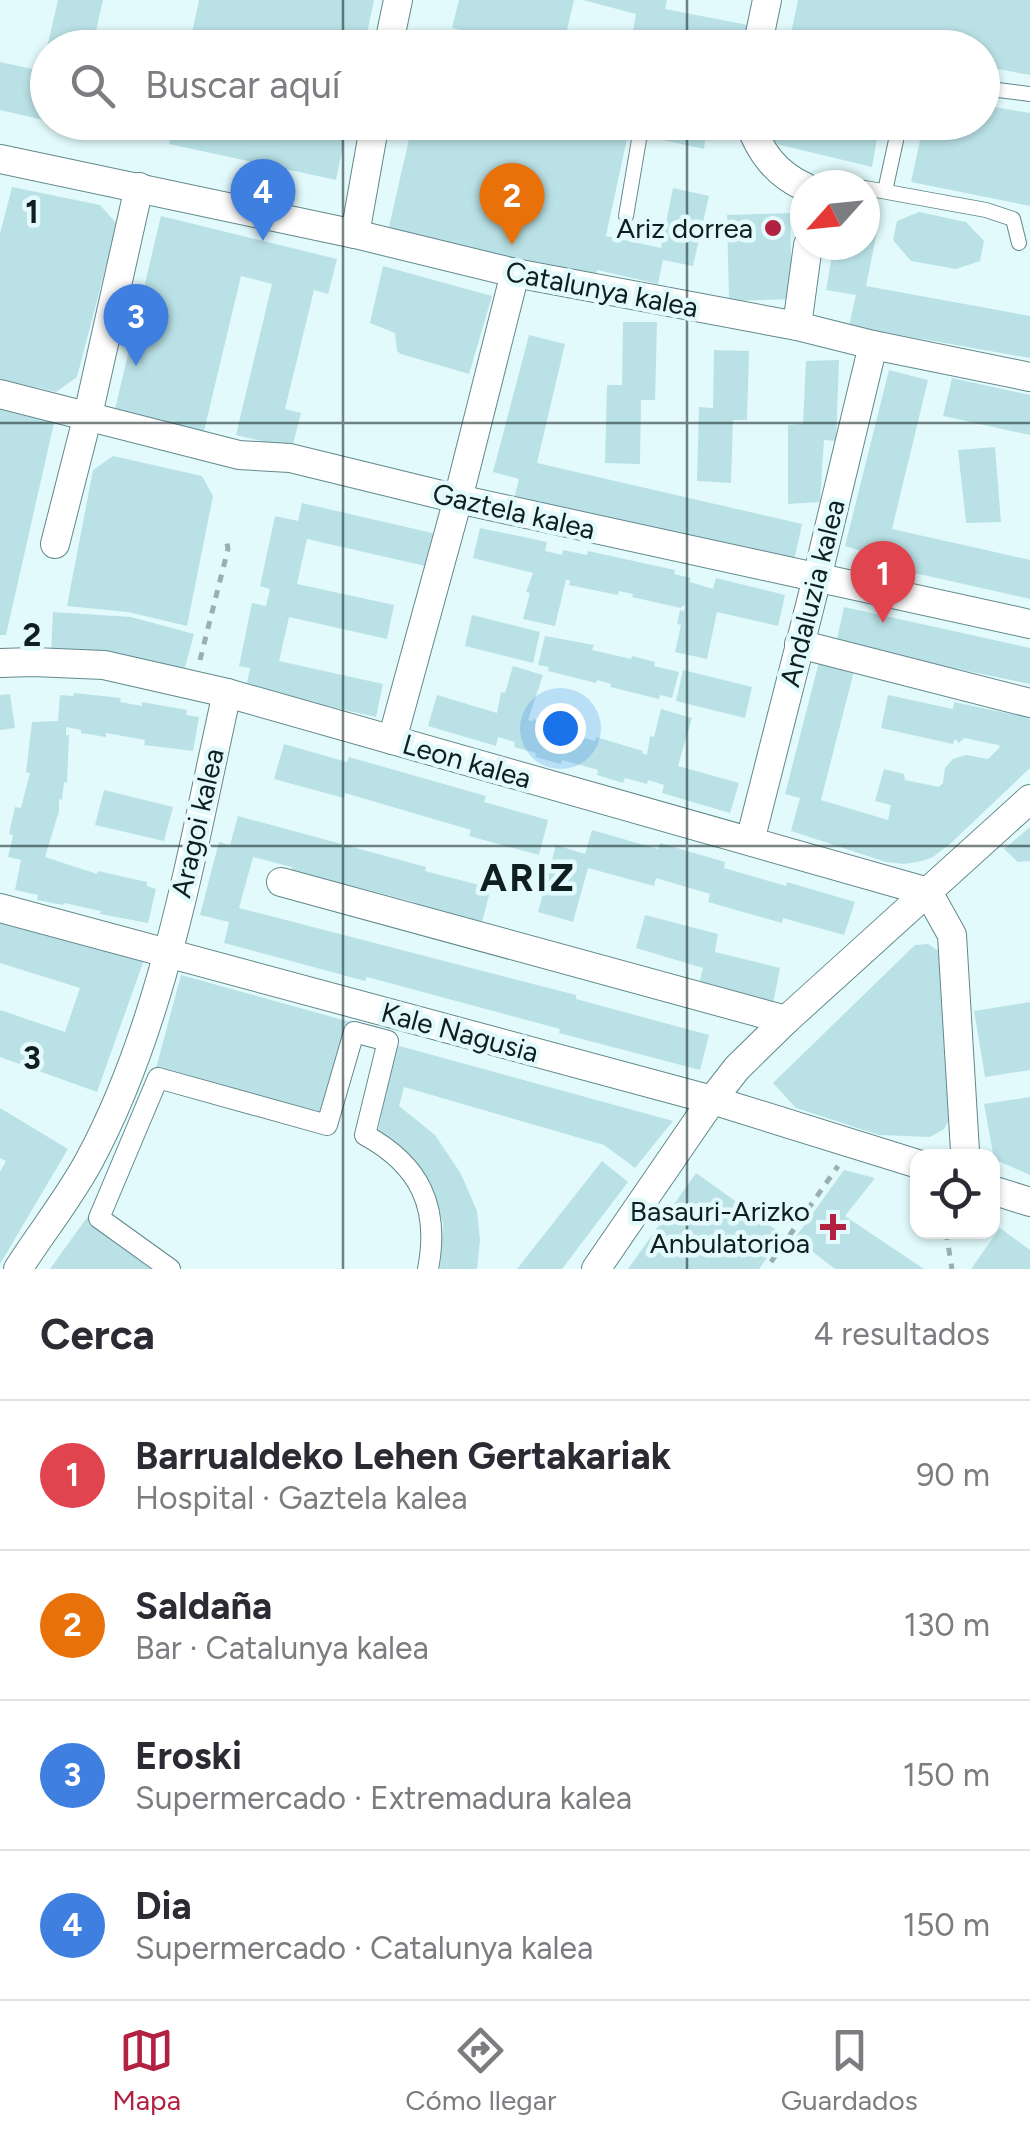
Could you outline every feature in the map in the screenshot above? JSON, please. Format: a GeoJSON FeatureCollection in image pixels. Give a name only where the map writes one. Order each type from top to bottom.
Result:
{"type":"FeatureCollection","features":[{"type":"Feature","properties":{"kind":"street"},"geometry":{"type":"LineString","coordinates":[[392,30],[398,0]]}},
{"type":"Feature","properties":{"kind":"street"},"geometry":{"type":"LineString","coordinates":[[761,30],[767,0]]}},
{"type":"Feature","properties":{"kind":"street"},"geometry":{"type":"LineString","coordinates":[[355,234],[371,140]]}},
{"type":"Feature","properties":{"kind":"street"},"geometry":{"type":"LineString","coordinates":[[758,140],[771,164],[790,180]]}},
{"type":"Feature","properties":{"kind":"street","name":"Catalunya kalea"},"geometry":{"type":"LineString","coordinates":[[2,164],[139,187],[515,273],[796,326],[1030,376]]}},
{"type":"Feature","properties":{"kind":"street"},"geometry":{"type":"LineString","coordinates":[[55,544],[139,187]]}},
{"type":"Feature","properties":{"kind":"street"},"geometry":{"type":"LineString","coordinates":[[796,326],[806,260]]}},
{"type":"Feature","properties":{"kind":"street"},"geometry":{"type":"LineString","coordinates":[[392,740],[515,273]]}},
{"type":"Feature","properties":{"kind":"street","name":"Andaluzia kalea"},"geometry":{"type":"LineString","coordinates":[[750,841],[873,345]]}},
{"type":"Feature","properties":{"kind":"street","name":"Gaztela kalea"},"geometry":{"type":"LineString","coordinates":[[0,394],[239,456],[290,458],[458,499],[1030,624]]}},
{"type":"Feature","properties":{"kind":"street"},"geometry":{"type":"LineString","coordinates":[[798,644],[1030,703]]}},
{"type":"Feature","properties":{"kind":"street","name":"Leon kalea"},"geometry":{"type":"LineString","coordinates":[[0,663],[104,665],[228,693],[928,892]]}},
{"type":"Feature","properties":{"kind":"street","name":"Aragoi kalea"},"geometry":{"type":"LineString","coordinates":[[18,1269],[89,1162],[134,1063],[168,953],[228,693]]}},
{"type":"Feature","properties":{"kind":"street"},"geometry":{"type":"LineString","coordinates":[[596,1269],[737,1068],[1030,799]]}},
{"type":"Feature","properties":{"kind":"street"},"geometry":{"type":"LineString","coordinates":[[281,882],[786,1020]]}},
{"type":"Feature","properties":{"kind":"street"},"geometry":{"type":"LineString","coordinates":[[928,892],[952,934],[965,1149]]}},
{"type":"Feature","properties":{"kind":"street","name":"Kale Nagusia"},"geometry":{"type":"LineString","coordinates":[[0,908],[712,1100],[910,1162]]}},
{"type":"Feature","properties":{"kind":"street"},"geometry":{"type":"LineString","coordinates":[[170,1269],[98,1218],[158,1078],[327,1125],[354,1032],[388,1041],[364,1135],[390,1149],[414,1176],[430,1211],[434,1240],[428,1269]]}},
{"type":"Feature","properties":{"kind":"street"},"geometry":{"type":"LineString","coordinates":[[1000,1193],[1030,1202]]}},
{"type":"Feature","properties":{"kind":"lane"},"geometry":{"type":"LineString","coordinates":[[1000,90],[1030,94]]}},
{"type":"Feature","properties":{"kind":"lane"},"geometry":{"type":"LineString","coordinates":[[626,216],[639,140]]}},
{"type":"Feature","properties":{"kind":"lane"},"geometry":{"type":"LineString","coordinates":[[885,191],[896,140]]}},
{"type":"Feature","properties":{"kind":"lane"},"geometry":{"type":"LineString","coordinates":[[880,190],[986,210],[1013,219],[1019,243]]}},
{"type":"Feature","properties":{"kind":"path"},"geometry":{"type":"LineString","coordinates":[[194,686],[228,548],[226,537]]}},
{"type":"Feature","properties":{"kind":"path"},"geometry":{"type":"LineString","coordinates":[[771,1262],[841,1162]]}},
{"type":"Feature","properties":{"kind":"path"},"geometry":{"type":"LineString","coordinates":[[947,1239],[952,1269]]}},
{"type":"Feature","properties":{"kind":"building"},"geometry":{"type":"Polygon","coordinates":[[[58,0],[103,0],[96,30],[51,30],[58,0]]]}},
{"type":"Feature","properties":{"kind":"building"},"geometry":{"type":"Polygon","coordinates":[[[199,0],[374,0],[368,30],[193,30],[199,0]]]}},
{"type":"Feature","properties":{"kind":"building"},"geometry":{"type":"Polygon","coordinates":[[[459,0],[574,0],[567,30],[452,28],[459,0]]]}},
{"type":"Feature","properties":{"kind":"building"},"geometry":{"type":"Polygon","coordinates":[[[583,0],[667,0],[665,9],[748,25],[747,30],[633,30],[636,14],[583,0]]]}},
{"type":"Feature","properties":{"kind":"building"},"geometry":{"type":"Polygon","coordinates":[[[798,0],[1030,0],[1030,75],[1000,69],[1000,30],[792,30],[798,0]]]}},
{"type":"Feature","properties":{"kind":"building"},"geometry":{"type":"Polygon","coordinates":[[[0,62],[30,68],[30,117],[0,110],[0,62]]]}},
{"type":"Feature","properties":{"kind":"building"},"geometry":{"type":"Polygon","coordinates":[[[1000,108],[1030,113],[1030,206],[911,182],[920,140],[1000,140],[1000,108]]]}},
{"type":"Feature","properties":{"kind":"building"},"geometry":{"type":"Polygon","coordinates":[[[170,140],[344,140],[336,180],[169,144],[170,140]]]}},
{"type":"Feature","properties":{"kind":"building"},"geometry":{"type":"Polygon","coordinates":[[[409,140],[627,140],[606,236],[661,248],[673,188],[709,196],[693,266],[663,260],[658,284],[597,270],[596,275],[388,231],[409,140]]]}},
{"type":"Feature","properties":{"kind":"building"},"geometry":{"type":"Polygon","coordinates":[[[663,140],[705,140],[704,149],[663,140]]]}},
{"type":"Feature","properties":{"kind":"building"},"geometry":{"type":"Polygon","coordinates":[[[768,140],[877,140],[872,167],[768,140]]]}},
{"type":"Feature","properties":{"kind":"building"},"geometry":{"type":"Polygon","coordinates":[[[12,187],[100,205],[117,224],[77,377],[56,392],[0,379],[0,234],[12,187]]]}},
{"type":"Feature","properties":{"kind":"building"},"geometry":{"type":"Polygon","coordinates":[[[919,212],[966,222],[984,241],[980,261],[956,269],[911,261],[893,240],[897,221],[919,212]]]}},
{"type":"Feature","properties":{"kind":"building","name":"Ariz dorrea"},"geometry":{"type":"Polygon","coordinates":[[[790,213],[792,299],[729,301],[727,215],[790,213]]]}},
{"type":"Feature","properties":{"kind":"building"},"geometry":{"type":"Polygon","coordinates":[[[161,216],[337,259],[328,294],[314,290],[285,409],[301,413],[292,448],[236,435],[272,284],[241,276],[204,431],[115,409],[161,216]]]}},
{"type":"Feature","properties":{"kind":"building"},"geometry":{"type":"Polygon","coordinates":[[[831,260],[871,260],[866,286],[1030,316],[1030,358],[849,326],[856,295],[826,290],[831,260]]]}},
{"type":"Feature","properties":{"kind":"building"},"geometry":{"type":"Polygon","coordinates":[[[383,266],[492,296],[469,374],[401,354],[397,351],[395,333],[370,323],[383,266]]]}},
{"type":"Feature","properties":{"kind":"building"},"geometry":{"type":"Polygon","coordinates":[[[623,322],[657,322],[655,400],[641,400],[640,464],[605,463],[607,385],[622,385],[623,322]]]}},
{"type":"Feature","properties":{"kind":"building"},"geometry":{"type":"Polygon","coordinates":[[[529,335],[565,344],[537,463],[802,524],[794,561],[514,499],[519,479],[493,472],[529,335]]]}},
{"type":"Feature","properties":{"kind":"building"},"geometry":{"type":"Polygon","coordinates":[[[714,350],[749,351],[747,420],[733,420],[731,483],[697,481],[699,407],[713,408],[714,350]]]}},
{"type":"Feature","properties":{"kind":"building"},"geometry":{"type":"Polygon","coordinates":[[[839,360],[836,441],[824,440],[820,502],[788,504],[788,425],[803,424],[806,361],[839,360]]]}},
{"type":"Feature","properties":{"kind":"building"},"geometry":{"type":"Polygon","coordinates":[[[889,370],[928,380],[892,529],[1030,560],[1030,599],[870,563],[871,554],[845,546],[889,370]]]}},
{"type":"Feature","properties":{"kind":"building"},"geometry":{"type":"Polygon","coordinates":[[[952,378],[1030,395],[1030,435],[943,416],[952,378]]]}},
{"type":"Feature","properties":{"kind":"building"},"geometry":{"type":"Polygon","coordinates":[[[0,408],[54,423],[6,635],[0,635],[0,408]]]}},
{"type":"Feature","properties":{"kind":"building"},"geometry":{"type":"Polygon","coordinates":[[[995,447],[1001,522],[966,523],[958,450],[995,447]]]}},
{"type":"Feature","properties":{"kind":"building"},"geometry":{"type":"Polygon","coordinates":[[[113,456],[202,476],[213,496],[187,626],[128,612],[67,606],[93,470],[113,456]]]}},
{"type":"Feature","properties":{"kind":"building"},"geometry":{"type":"Polygon","coordinates":[[[302,503],[441,535],[434,568],[307,539],[297,584],[394,605],[387,639],[289,617],[279,661],[383,684],[376,717],[246,688],[250,668],[239,666],[252,603],[266,606],[270,589],[260,586],[275,516],[298,521],[302,503]]]}},
{"type":"Feature","properties":{"kind":"building"},"geometry":{"type":"Polygon","coordinates":[[[480,528],[547,542],[545,551],[562,555],[563,550],[587,555],[588,551],[675,570],[674,574],[691,578],[690,582],[713,589],[716,578],[785,595],[778,626],[717,612],[707,659],[675,652],[680,610],[684,611],[685,606],[619,591],[618,595],[569,585],[570,580],[566,580],[555,626],[523,619],[533,573],[473,558],[480,528]]]}},
{"type":"Feature","properties":{"kind":"building"},"geometry":{"type":"Polygon","coordinates":[[[844,607],[1030,648],[1030,684],[836,644],[844,607]]]}},
{"type":"Feature","properties":{"kind":"building"},"geometry":{"type":"Polygon","coordinates":[[[53,612],[131,617],[194,634],[184,671],[51,653],[53,612]]]}},
{"type":"Feature","properties":{"kind":"building"},"geometry":{"type":"Polygon","coordinates":[[[472,615],[540,632],[533,663],[465,646],[472,615]]]}},
{"type":"Feature","properties":{"kind":"building"},"geometry":{"type":"Polygon","coordinates":[[[545,636],[594,645],[592,650],[631,659],[632,656],[679,672],[672,698],[660,695],[659,699],[597,680],[596,683],[548,671],[549,667],[538,665],[545,636]]]}},
{"type":"Feature","properties":{"kind":"building"},"geometry":{"type":"Polygon","coordinates":[[[820,658],[855,667],[821,800],[888,820],[891,805],[875,801],[884,769],[904,774],[905,780],[939,787],[945,768],[953,759],[966,755],[988,759],[1000,747],[964,738],[959,743],[955,739],[953,744],[881,728],[888,695],[953,709],[954,702],[1030,718],[1030,768],[951,843],[922,861],[886,862],[791,831],[800,798],[785,794],[820,658]]]}},
{"type":"Feature","properties":{"kind":"building"},"geometry":{"type":"Polygon","coordinates":[[[513,666],[543,675],[528,720],[581,733],[580,737],[595,741],[596,737],[647,755],[661,709],[692,718],[678,766],[739,783],[730,813],[662,793],[664,785],[648,780],[647,784],[625,778],[623,783],[597,775],[598,770],[535,757],[536,753],[514,747],[515,742],[498,737],[496,746],[428,726],[437,695],[497,713],[513,666]]]}},
{"type":"Feature","properties":{"kind":"building"},"geometry":{"type":"Polygon","coordinates":[[[683,670],[752,687],[745,718],[676,701],[683,670]]]}},
{"type":"Feature","properties":{"kind":"building"},"geometry":{"type":"Polygon","coordinates":[[[74,693],[187,710],[186,715],[199,717],[193,751],[144,745],[145,740],[81,733],[66,727],[67,783],[64,782],[45,857],[97,874],[98,871],[147,882],[147,886],[156,889],[148,923],[37,900],[38,895],[15,890],[21,860],[8,857],[13,835],[9,834],[15,807],[21,808],[30,773],[26,772],[32,722],[58,721],[60,695],[74,693]]]}},
{"type":"Feature","properties":{"kind":"building"},"geometry":{"type":"Polygon","coordinates":[[[10,694],[15,728],[0,730],[0,695],[10,694]]]}},
{"type":"Feature","properties":{"kind":"building"},"geometry":{"type":"Polygon","coordinates":[[[284,744],[347,762],[349,757],[486,796],[484,802],[548,820],[539,855],[469,836],[471,830],[345,793],[344,798],[274,779],[284,744]]]}},
{"type":"Feature","properties":{"kind":"building"},"geometry":{"type":"Polygon","coordinates":[[[104,790],[173,807],[164,841],[95,825],[104,790]]]}},
{"type":"Feature","properties":{"kind":"building"},"geometry":{"type":"Polygon","coordinates":[[[238,816],[491,888],[482,922],[253,857],[239,908],[576,995],[576,999],[709,1035],[700,1070],[367,977],[365,981],[224,943],[229,922],[200,915],[219,842],[230,845],[238,816]]]}},
{"type":"Feature","properties":{"kind":"building"},"geometry":{"type":"Polygon","coordinates":[[[1030,827],[1030,861],[1018,862],[1004,849],[1030,827]]]}},
{"type":"Feature","properties":{"kind":"building"},"geometry":{"type":"Polygon","coordinates":[[[592,830],[658,849],[660,843],[725,862],[724,868],[855,902],[844,935],[708,902],[710,894],[656,878],[654,886],[588,868],[573,922],[538,912],[556,845],[585,854],[592,830]]]}},
{"type":"Feature","properties":{"kind":"building"},"geometry":{"type":"Polygon","coordinates":[[[645,915],[718,934],[715,952],[780,968],[773,1004],[699,984],[703,968],[636,948],[645,915]]]}},
{"type":"Feature","properties":{"kind":"building"},"geometry":{"type":"Polygon","coordinates":[[[0,917],[145,957],[97,1092],[0,1057],[0,1010],[65,1032],[80,988],[0,963],[0,917]]]}},
{"type":"Feature","properties":{"kind":"building"},"geometry":{"type":"Polygon","coordinates":[[[928,944],[940,952],[950,1119],[944,1129],[930,1137],[879,1135],[796,1108],[773,1083],[915,945],[928,944]]]}},
{"type":"Feature","properties":{"kind":"building"},"geometry":{"type":"Polygon","coordinates":[[[181,975],[354,1023],[327,1119],[155,1072],[181,975]]]}},
{"type":"Feature","properties":{"kind":"building"},"geometry":{"type":"Polygon","coordinates":[[[1030,1002],[1030,1070],[985,1077],[974,1011],[1030,1002]]]}},
{"type":"Feature","properties":{"kind":"building"},"geometry":{"type":"Polygon","coordinates":[[[396,1045],[673,1121],[635,1168],[604,1145],[404,1087],[399,1106],[435,1135],[461,1174],[477,1211],[477,1269],[440,1269],[443,1223],[434,1197],[376,1141],[396,1045]]]}},
{"type":"Feature","properties":{"kind":"building"},"geometry":{"type":"Polygon","coordinates":[[[1030,1097],[1030,1175],[1000,1162],[1000,1149],[992,1149],[984,1104],[1030,1097]]]}},
{"type":"Feature","properties":{"kind":"building"},"geometry":{"type":"Polygon","coordinates":[[[0,1108],[68,1149],[0,1264],[0,1172],[6,1161],[0,1158],[0,1108]]]}},
{"type":"Feature","properties":{"kind":"building"},"geometry":{"type":"Polygon","coordinates":[[[602,1161],[628,1182],[562,1269],[517,1269],[602,1161]]]}},
{"type":"Feature","properties":{"kind":"building","name":"Basauri-Arizko Anbulatorioa"},"geometry":{"type":"Polygon","coordinates":[[[844,1170],[875,1178],[845,1216],[924,1269],[835,1269],[795,1238],[844,1170]]]}},
{"type":"Feature","properties":{"kind":"building"},"geometry":{"type":"Polygon","coordinates":[[[696,1173],[783,1235],[759,1269],[628,1269],[696,1173]]]}},
{"type":"Feature","properties":{"kind":"building"},"geometry":{"type":"Polygon","coordinates":[[[88,1216],[162,1269],[50,1269],[88,1216]]]}},
{"type":"Feature","properties":{"kind":"building"},"geometry":{"type":"Polygon","coordinates":[[[1000,1228],[1030,1250],[1030,1269],[971,1269],[992,1239],[1000,1239],[1000,1228]]]}},
{"type":"Feature","properties":{"kind":"place","name":"Ariz dorrea"},"geometry":{"type":"Point","coordinates":[773,228]}},
{"type":"Feature","properties":{"kind":"place","name":"Dia"},"geometry":{"type":"Point","coordinates":[263,241]}},
{"type":"Feature","properties":{"kind":"place","name":"Saldaña"},"geometry":{"type":"Point","coordinates":[512,245]}},
{"type":"Feature","properties":{"kind":"place","name":"Eroski"},"geometry":{"type":"Point","coordinates":[136,366]}},
{"type":"Feature","properties":{"kind":"place","name":"Barrualdeko Lehen Gertakariak"},"geometry":{"type":"Point","coordinates":[883,623]}},
{"type":"Feature","properties":{"kind":"place","name":"Basauri-Arizko Anbulatorioa"},"geometry":{"type":"Point","coordinates":[833,1227]}},
{"type":"Feature","properties":{"kind":"district","name":"ARIZ"},"geometry":{"type":"Point","coordinates":[528,878]}}]}
